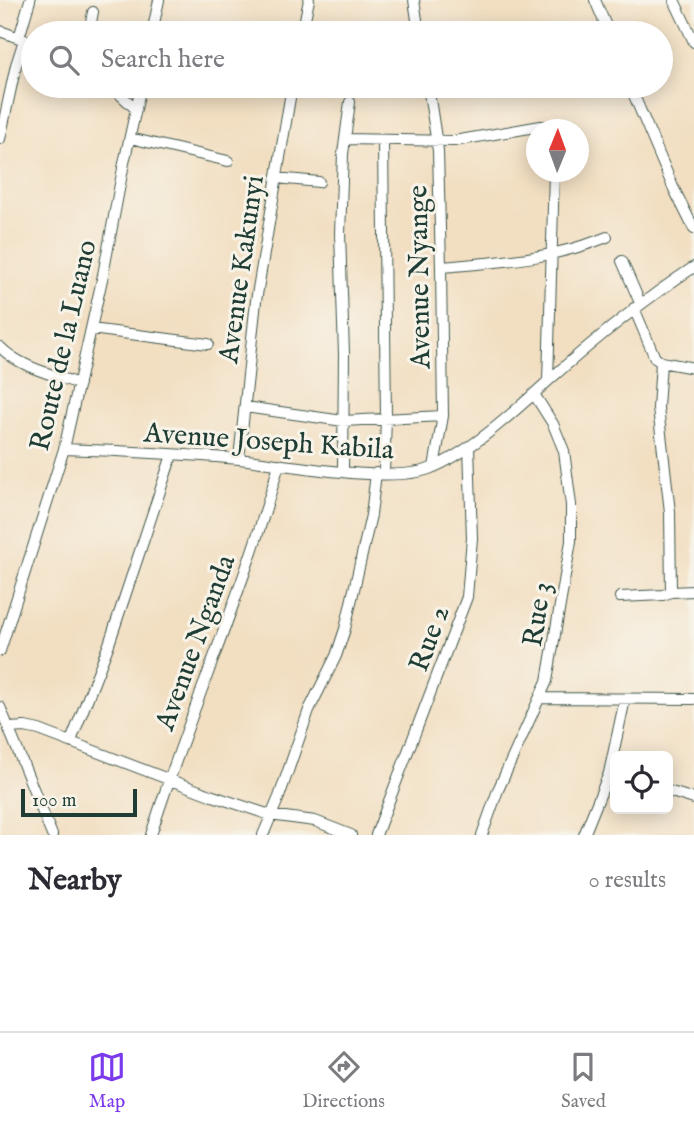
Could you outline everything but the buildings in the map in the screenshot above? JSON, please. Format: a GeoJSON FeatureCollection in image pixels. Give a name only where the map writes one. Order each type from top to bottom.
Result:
{"type":"FeatureCollection","features":[{"type":"Feature","properties":{"kind":"street"},"geometry":{"type":"LineString","coordinates":[[27,21],[30,0]]}},
{"type":"Feature","properties":{"kind":"street"},"geometry":{"type":"LineString","coordinates":[[156,21],[159,0]]}},
{"type":"Feature","properties":{"kind":"street"},"geometry":{"type":"LineString","coordinates":[[305,21],[309,0]]}},
{"type":"Feature","properties":{"kind":"street"},"geometry":{"type":"LineString","coordinates":[[414,0],[417,21]]}},
{"type":"Feature","properties":{"kind":"street"},"geometry":{"type":"LineString","coordinates":[[595,0],[604,21]]}},
{"type":"Feature","properties":{"kind":"street"},"geometry":{"type":"LineString","coordinates":[[674,0],[694,42]]}},
{"type":"Feature","properties":{"kind":"street"},"geometry":{"type":"LineString","coordinates":[[91,21],[93,12]]}},
{"type":"Feature","properties":{"kind":"street"},"geometry":{"type":"LineString","coordinates":[[0,31],[21,39]]}},
{"type":"Feature","properties":{"kind":"street"},"geometry":{"type":"LineString","coordinates":[[0,139],[21,51]]}},
{"type":"Feature","properties":{"kind":"street"},"geometry":{"type":"LineString","coordinates":[[124,98],[136,109]]}},
{"type":"Feature","properties":{"kind":"street","name":"Route de la Luano"},"geometry":{"type":"LineString","coordinates":[[0,651],[64,449],[138,98]]}},
{"type":"Feature","properties":{"kind":"street","name":"Avenue Kakunyi"},"geometry":{"type":"LineString","coordinates":[[239,459],[256,301],[290,98]]}},
{"type":"Feature","properties":{"kind":"street","name":"Avenue Nyange"},"geometry":{"type":"LineString","coordinates":[[430,98],[439,170],[443,416],[434,467]]}},
{"type":"Feature","properties":{"kind":"street"},"geometry":{"type":"LineString","coordinates":[[635,98],[694,229]]}},
{"type":"Feature","properties":{"kind":"street"},"geometry":{"type":"LineString","coordinates":[[343,471],[340,233],[349,102]]}},
{"type":"Feature","properties":{"kind":"street"},"geometry":{"type":"LineString","coordinates":[[345,139],[454,141],[526,129]]}},
{"type":"Feature","properties":{"kind":"street"},"geometry":{"type":"LineString","coordinates":[[130,138],[228,161]]}},
{"type":"Feature","properties":{"kind":"street"},"geometry":{"type":"LineString","coordinates":[[262,835],[279,797],[309,710],[336,656],[345,629],[380,473],[386,419],[383,141]]}},
{"type":"Feature","properties":{"kind":"street"},"geometry":{"type":"LineString","coordinates":[[276,178],[319,182]]}},
{"type":"Feature","properties":{"kind":"street"},"geometry":{"type":"LineString","coordinates":[[548,380],[554,182]]}},
{"type":"Feature","properties":{"kind":"street"},"geometry":{"type":"LineString","coordinates":[[441,267],[550,255],[607,237]]}},
{"type":"Feature","properties":{"kind":"street"},"geometry":{"type":"LineString","coordinates":[[622,261],[653,355],[661,362],[694,368]]}},
{"type":"Feature","properties":{"kind":"street","name":"Avenue Joseph Kabila"},"geometry":{"type":"LineString","coordinates":[[64,449],[239,459],[343,471],[417,472],[434,467],[469,446],[637,306],[694,267]]}},
{"type":"Feature","properties":{"kind":"street"},"geometry":{"type":"LineString","coordinates":[[91,329],[208,344]]}},
{"type":"Feature","properties":{"kind":"street"},"geometry":{"type":"LineString","coordinates":[[0,347],[8,356],[26,365],[79,384]]}},
{"type":"Feature","properties":{"kind":"street"},"geometry":{"type":"LineString","coordinates":[[661,362],[658,408],[669,498],[671,592]]}},
{"type":"Feature","properties":{"kind":"street","name":"Rue 3"},"geometry":{"type":"LineString","coordinates":[[482,835],[502,781],[541,698],[553,656],[571,541],[571,505],[561,442],[534,394]]}},
{"type":"Feature","properties":{"kind":"street"},"geometry":{"type":"LineString","coordinates":[[245,407],[343,421],[443,416]]}},
{"type":"Feature","properties":{"kind":"street","name":"Rue 2"},"geometry":{"type":"LineString","coordinates":[[376,835],[467,597],[472,538],[469,446]]}},
{"type":"Feature","properties":{"kind":"street"},"geometry":{"type":"LineString","coordinates":[[71,741],[127,594],[172,455]]}},
{"type":"Feature","properties":{"kind":"street","name":"Avenue Nganda"},"geometry":{"type":"LineString","coordinates":[[151,835],[168,781],[231,613],[279,464]]}},
{"type":"Feature","properties":{"kind":"street"},"geometry":{"type":"LineString","coordinates":[[620,597],[694,591]]}},
{"type":"Feature","properties":{"kind":"street"},"geometry":{"type":"LineString","coordinates":[[541,698],[694,699]]}},
{"type":"Feature","properties":{"kind":"street"},"geometry":{"type":"LineString","coordinates":[[616,751],[625,699]]}},
{"type":"Feature","properties":{"kind":"street"},"geometry":{"type":"LineString","coordinates":[[0,707],[52,835]]}},
{"type":"Feature","properties":{"kind":"street"},"geometry":{"type":"LineString","coordinates":[[9,728],[32,728],[168,781],[270,815],[315,821],[351,835]]}},
{"type":"Feature","properties":{"kind":"street"},"geometry":{"type":"LineString","coordinates":[[584,835],[610,778]]}},
{"type":"Feature","properties":{"kind":"street"},"geometry":{"type":"LineString","coordinates":[[673,793],[694,799]]}}]}
